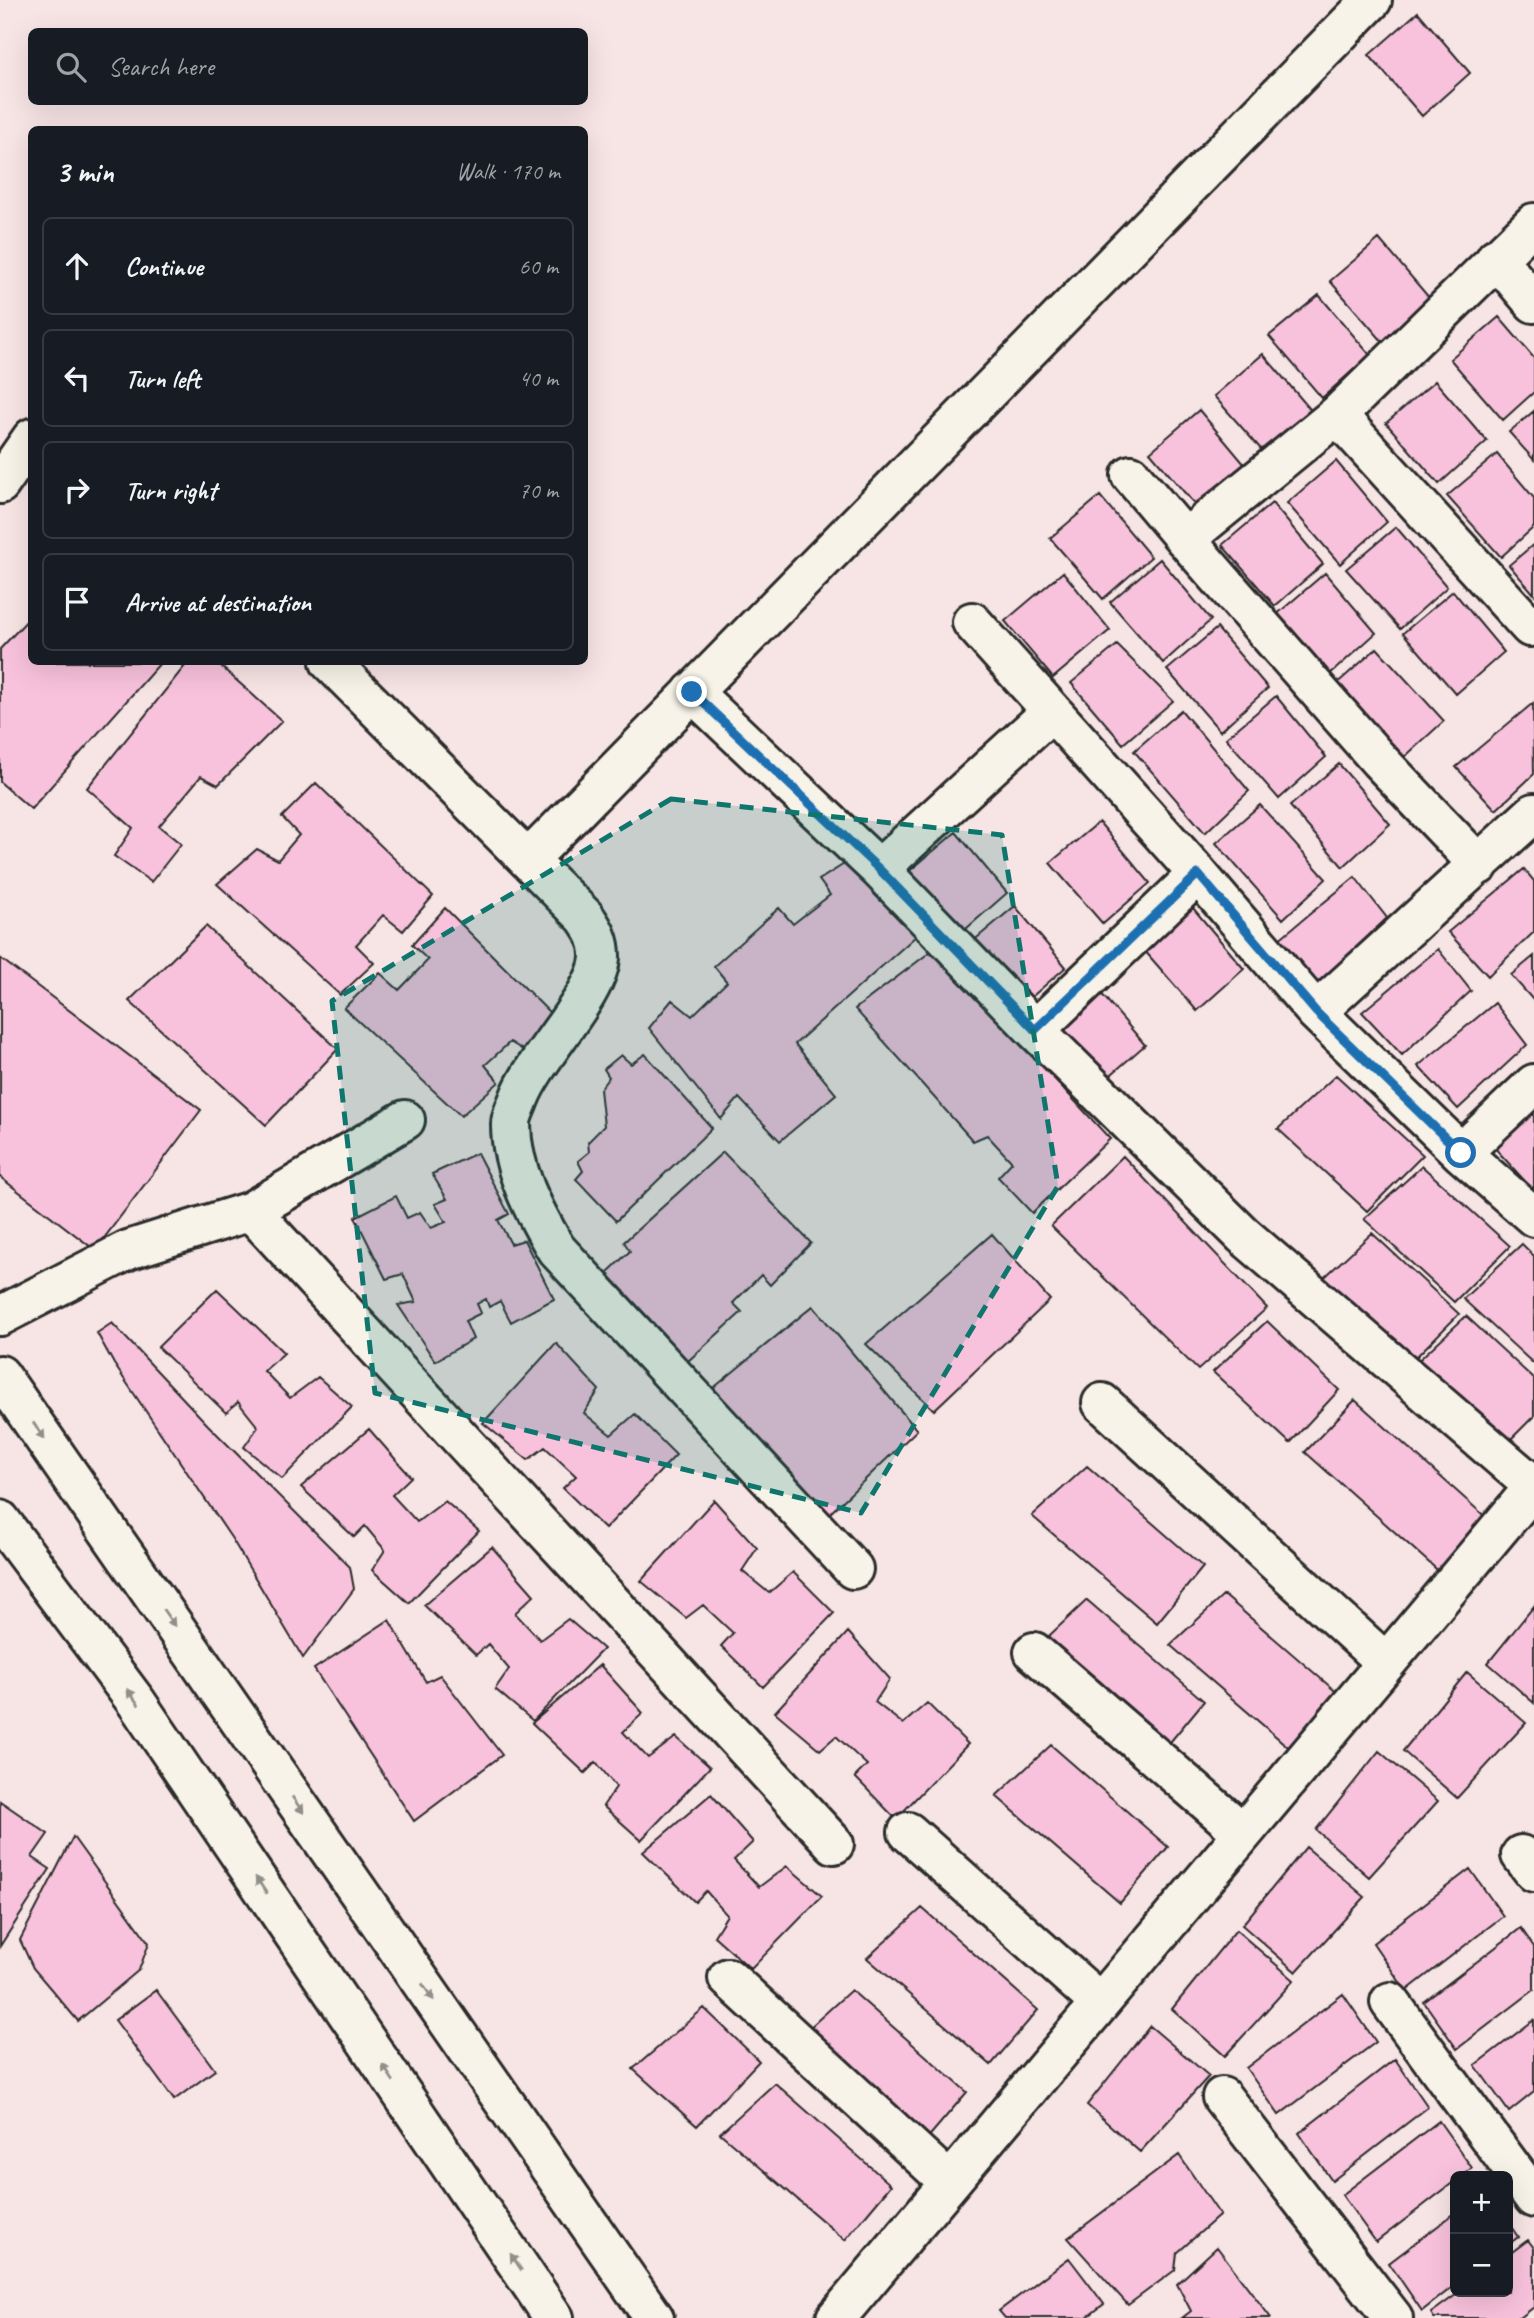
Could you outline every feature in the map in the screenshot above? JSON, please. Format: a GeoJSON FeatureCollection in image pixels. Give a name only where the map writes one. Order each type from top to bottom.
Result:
{"type":"FeatureCollection","features":[{"type":"Feature","properties":{"kind":"street"},"geometry":{"type":"LineString","coordinates":[[528,860],[1372,0]]}},
{"type":"Feature","properties":{"kind":"street"},"geometry":{"type":"LineString","coordinates":[[1185,540],[1337,415],[1534,223]]}},
{"type":"Feature","properties":{"kind":"street"},"geometry":{"type":"LineString","coordinates":[[1496,258],[1534,303]]}},
{"type":"Feature","properties":{"kind":"street"},"geometry":{"type":"LineString","coordinates":[[1337,415],[1530,627]]}},
{"type":"Feature","properties":{"kind":"street"},"geometry":{"type":"LineString","coordinates":[[0,484],[28,444]]}},
{"type":"Feature","properties":{"kind":"street"},"geometry":{"type":"LineString","coordinates":[[1132,475],[1185,540],[1379,760],[1479,865]]}},
{"type":"Feature","properties":{"kind":"street"},"geometry":{"type":"LineString","coordinates":[[972,622],[1198,874],[1316,1012],[1461,1153],[1534,1217]]}},
{"type":"Feature","properties":{"kind":"street"},"geometry":{"type":"LineString","coordinates":[[333,665],[585,917],[598,937],[600,959],[594,980],[525,1081],[510,1122],[516,1168],[556,1249],[853,1569]]}},
{"type":"Feature","properties":{"kind":"street"},"geometry":{"type":"LineString","coordinates":[[692,692],[879,869],[1035,1030],[1243,1235],[1534,1486],[949,2182],[853,2311]]}},
{"type":"Feature","properties":{"kind":"street"},"geometry":{"type":"LineString","coordinates":[[879,869],[1051,712]]}},
{"type":"Feature","properties":{"kind":"street"},"geometry":{"type":"LineString","coordinates":[[1316,1012],[1534,813]]}},
{"type":"Feature","properties":{"kind":"street"},"geometry":{"type":"LineString","coordinates":[[1035,1030],[1198,874]]}},
{"type":"Feature","properties":{"kind":"street"},"geometry":{"type":"LineString","coordinates":[[1461,1153],[1534,1084]]}},
{"type":"Feature","properties":{"kind":"street"},"geometry":{"type":"LineString","coordinates":[[0,1316],[128,1250],[251,1211],[405,1120]]}},
{"type":"Feature","properties":{"kind":"street"},"geometry":{"type":"LineString","coordinates":[[251,1211],[834,1844]]}},
{"type":"Feature","properties":{"kind":"street"},"geometry":{"type":"LineString","coordinates":[[0,1375],[654,2318]]}},
{"type":"Feature","properties":{"kind":"street"},"geometry":{"type":"LineString","coordinates":[[1102,1403],[1386,1663]]}},
{"type":"Feature","properties":{"kind":"street"},"geometry":{"type":"LineString","coordinates":[[0,1520],[137,1703],[554,2318]]}},
{"type":"Feature","properties":{"kind":"street"},"geometry":{"type":"LineString","coordinates":[[1034,1653],[1243,1833]]}},
{"type":"Feature","properties":{"kind":"street"},"geometry":{"type":"LineString","coordinates":[[908,1832],[1100,2003]]}},
{"type":"Feature","properties":{"kind":"street"},"geometry":{"type":"LineString","coordinates":[[728,1978],[949,2182]]}},
{"type":"Feature","properties":{"kind":"street"},"geometry":{"type":"LineString","coordinates":[[1390,2002],[1534,2198]]}},
{"type":"Feature","properties":{"kind":"street"},"geometry":{"type":"LineString","coordinates":[[1222,2097],[1393,2318]]}},
{"type":"Feature","properties":{"kind":"highlighted area"},"geometry":{"type":"Polygon","coordinates":[[[671,799],[1002,835],[1058,1186],[861,1513],[375,1393],[332,1001],[671,799]]]}},
{"type":"Feature","properties":{"kind":"building"},"geometry":{"type":"Polygon","coordinates":[[[1418,12],[1470,73],[1422,116],[1369,55],[1418,12]]]}},
{"type":"Feature","properties":{"kind":"building"},"geometry":{"type":"Polygon","coordinates":[[[1379,239],[1431,300],[1383,342],[1330,281],[1379,239]]]}},
{"type":"Feature","properties":{"kind":"building"},"geometry":{"type":"Polygon","coordinates":[[[1319,295],[1370,355],[1322,398],[1269,336],[1319,295]]]}},
{"type":"Feature","properties":{"kind":"building"},"geometry":{"type":"Polygon","coordinates":[[[1499,317],[1534,358],[1534,392],[1503,420],[1450,359],[1499,317]]]}},
{"type":"Feature","properties":{"kind":"building"},"geometry":{"type":"Polygon","coordinates":[[[1263,354],[1315,415],[1267,456],[1214,396],[1263,354]]]}},
{"type":"Feature","properties":{"kind":"building"},"geometry":{"type":"Polygon","coordinates":[[[1435,381],[1487,441],[1439,484],[1386,423],[1435,381]]]}},
{"type":"Feature","properties":{"kind":"building"},"geometry":{"type":"Polygon","coordinates":[[[1199,410],[1250,471],[1202,513],[1150,452],[1199,410]]]}},
{"type":"Feature","properties":{"kind":"building"},"geometry":{"type":"Polygon","coordinates":[[[1534,411],[1534,460],[1509,432],[1534,411]]]}},
{"type":"Feature","properties":{"kind":"building"},"geometry":{"type":"Polygon","coordinates":[[[1497,454],[1534,498],[1534,527],[1501,557],[1447,496],[1497,454]]]}},
{"type":"Feature","properties":{"kind":"building"},"geometry":{"type":"Polygon","coordinates":[[[1336,461],[1387,522],[1340,564],[1287,503],[1336,461]]]}},
{"type":"Feature","properties":{"kind":"building"},"geometry":{"type":"Polygon","coordinates":[[[1100,496],[1151,557],[1103,599],[1050,538],[1100,496]]]}},
{"type":"Feature","properties":{"kind":"building"},"geometry":{"type":"Polygon","coordinates":[[[1272,503],[1323,564],[1275,606],[1222,545],[1272,503]]]}},
{"type":"Feature","properties":{"kind":"building"},"geometry":{"type":"Polygon","coordinates":[[[1396,527],[1447,587],[1400,629],[1346,569],[1396,527]]]}},
{"type":"Feature","properties":{"kind":"building"},"geometry":{"type":"Polygon","coordinates":[[[1534,544],[1534,594],[1509,565],[1534,544]]]}},
{"type":"Feature","properties":{"kind":"building"},"geometry":{"type":"Polygon","coordinates":[[[1160,559],[1211,620],[1163,663],[1110,602],[1160,559]]]}},
{"type":"Feature","properties":{"kind":"building"},"geometry":{"type":"Polygon","coordinates":[[[1063,572],[1110,630],[1053,678],[1005,621],[1063,572]]]}},
{"type":"Feature","properties":{"kind":"building"},"geometry":{"type":"Polygon","coordinates":[[[1325,573],[1376,633],[1329,675],[1276,615],[1325,573]]]}},
{"type":"Feature","properties":{"kind":"building"},"geometry":{"type":"Polygon","coordinates":[[[1453,591],[1504,652],[1456,694],[1403,633],[1453,591]]]}},
{"type":"Feature","properties":{"kind":"building"},"geometry":{"type":"Polygon","coordinates":[[[28,619],[28,665],[158,665],[31,809],[0,782],[0,649],[28,619]]]}},
{"type":"Feature","properties":{"kind":"building"},"geometry":{"type":"Polygon","coordinates":[[[1217,628],[1268,688],[1220,731],[1167,670],[1217,628]]]}},
{"type":"Feature","properties":{"kind":"building"},"geometry":{"type":"Polygon","coordinates":[[[1117,645],[1173,701],[1123,744],[1071,683],[1117,645]]]}},
{"type":"Feature","properties":{"kind":"building"},"geometry":{"type":"Polygon","coordinates":[[[1377,648],[1444,721],[1399,762],[1334,686],[1377,648]]]}},
{"type":"Feature","properties":{"kind":"building"},"geometry":{"type":"Polygon","coordinates":[[[186,665],[219,665],[282,721],[218,785],[201,776],[159,826],[181,844],[151,882],[114,856],[133,828],[87,788],[186,665]]]}},
{"type":"Feature","properties":{"kind":"building"},"geometry":{"type":"Polygon","coordinates":[[[1276,696],[1326,757],[1279,799],[1226,738],[1276,696]]]}},
{"type":"Feature","properties":{"kind":"building"},"geometry":{"type":"Polygon","coordinates":[[[1533,703],[1534,774],[1496,810],[1456,767],[1533,703]]]}},
{"type":"Feature","properties":{"kind":"building"},"geometry":{"type":"Polygon","coordinates":[[[1181,710],[1249,791],[1205,833],[1134,751],[1181,710]]]}},
{"type":"Feature","properties":{"kind":"building"},"geometry":{"type":"Polygon","coordinates":[[[1339,764],[1390,824],[1343,867],[1290,806],[1339,764]]]}},
{"type":"Feature","properties":{"kind":"building"},"geometry":{"type":"Polygon","coordinates":[[[316,783],[433,896],[403,931],[383,915],[356,945],[374,963],[340,995],[217,884],[257,849],[278,860],[299,835],[282,817],[316,783]]]}},
{"type":"Feature","properties":{"kind":"building"},"geometry":{"type":"Polygon","coordinates":[[[1260,805],[1326,879],[1283,919],[1216,843],[1260,805]]]}},
{"type":"Feature","properties":{"kind":"building"},"geometry":{"type":"Polygon","coordinates":[[[1099,822],[1150,883],[1103,924],[1050,863],[1099,822]]]}},
{"type":"Feature","properties":{"kind":"building"},"geometry":{"type":"Polygon","coordinates":[[[956,832],[1007,893],[959,935],[906,874],[956,832]]]}},
{"type":"Feature","properties":{"kind":"building"},"geometry":{"type":"Polygon","coordinates":[[[849,861],[916,936],[795,1044],[836,1094],[780,1141],[739,1098],[721,1119],[649,1028],[672,1000],[692,1016],[727,982],[714,966],[779,908],[793,924],[830,895],[819,880],[849,861]]]}},
{"type":"Feature","properties":{"kind":"building"},"geometry":{"type":"Polygon","coordinates":[[[1524,869],[1534,881],[1534,932],[1488,976],[1448,932],[1524,869]]]}},
{"type":"Feature","properties":{"kind":"building"},"geometry":{"type":"Polygon","coordinates":[[[1355,877],[1387,918],[1318,984],[1278,940],[1355,877]]]}},
{"type":"Feature","properties":{"kind":"building"},"geometry":{"type":"Polygon","coordinates":[[[1015,906],[1066,967],[1019,1008],[966,947],[1015,906]]]}},
{"type":"Feature","properties":{"kind":"building"},"geometry":{"type":"Polygon","coordinates":[[[445,908],[556,1019],[526,1052],[510,1042],[485,1065],[499,1082],[461,1116],[344,1008],[380,973],[399,990],[428,960],[412,945],[445,908]]]}},
{"type":"Feature","properties":{"kind":"building"},"geometry":{"type":"Polygon","coordinates":[[[1193,908],[1244,969],[1197,1011],[1144,950],[1193,908]]]}},
{"type":"Feature","properties":{"kind":"building"},"geometry":{"type":"Polygon","coordinates":[[[206,926],[338,1049],[266,1125],[129,1001],[206,926]]]}},
{"type":"Feature","properties":{"kind":"building"},"geometry":{"type":"Polygon","coordinates":[[[934,949],[1110,1139],[1032,1213],[998,1177],[1012,1162],[987,1135],[973,1141],[855,1009],[934,949]]]}},
{"type":"Feature","properties":{"kind":"building"},"geometry":{"type":"Polygon","coordinates":[[[1438,949],[1471,991],[1402,1055],[1362,1012],[1438,949]]]}},
{"type":"Feature","properties":{"kind":"building"},"geometry":{"type":"Polygon","coordinates":[[[1534,956],[1534,1001],[1511,975],[1534,956]]]}},
{"type":"Feature","properties":{"kind":"building"},"geometry":{"type":"Polygon","coordinates":[[[0,958],[201,1110],[95,1250],[0,1177],[0,958]]]}},
{"type":"Feature","properties":{"kind":"building"},"geometry":{"type":"Polygon","coordinates":[[[1094,985],[1145,1045],[1097,1087],[1044,1026],[1094,985]]]}},
{"type":"Feature","properties":{"kind":"building"},"geometry":{"type":"Polygon","coordinates":[[[1495,1003],[1527,1045],[1458,1109],[1418,1066],[1495,1003]]]}},
{"type":"Feature","properties":{"kind":"building"},"geometry":{"type":"Polygon","coordinates":[[[645,1054],[712,1128],[616,1221],[576,1179],[583,1171],[578,1161],[589,1152],[588,1142],[604,1126],[600,1089],[609,1077],[604,1069],[621,1055],[631,1064],[645,1054]]]}},
{"type":"Feature","properties":{"kind":"building"},"geometry":{"type":"Polygon","coordinates":[[[1336,1075],[1423,1155],[1367,1211],[1278,1129],[1336,1075]]]}},
{"type":"Feature","properties":{"kind":"building"},"geometry":{"type":"Polygon","coordinates":[[[1534,1113],[1534,1189],[1533,1190],[1493,1146],[1534,1113]]]}},
{"type":"Feature","properties":{"kind":"building"},"geometry":{"type":"Polygon","coordinates":[[[723,1152],[811,1243],[770,1285],[761,1275],[733,1303],[742,1312],[688,1361],[607,1273],[630,1251],[624,1242],[723,1152]]]}},
{"type":"Feature","properties":{"kind":"building"},"geometry":{"type":"Polygon","coordinates":[[[477,1153],[509,1214],[498,1220],[511,1244],[524,1240],[554,1299],[511,1322],[500,1301],[489,1307],[486,1299],[477,1304],[481,1313],[465,1321],[473,1339],[435,1361],[398,1305],[416,1302],[403,1274],[386,1279],[355,1217],[396,1196],[407,1218],[420,1212],[431,1228],[446,1222],[435,1204],[447,1199],[432,1174],[477,1153]]]}},
{"type":"Feature","properties":{"kind":"building"},"geometry":{"type":"Polygon","coordinates":[[[1123,1156],[1267,1308],[1198,1370],[1051,1226],[1123,1156]]]}},
{"type":"Feature","properties":{"kind":"building"},"geometry":{"type":"Polygon","coordinates":[[[1422,1166],[1510,1246],[1454,1302],[1364,1219],[1422,1166]]]}},
{"type":"Feature","properties":{"kind":"building"},"geometry":{"type":"Polygon","coordinates":[[[1372,1233],[1459,1314],[1403,1370],[1314,1287],[1372,1233]]]}},
{"type":"Feature","properties":{"kind":"building"},"geometry":{"type":"Polygon","coordinates":[[[992,1234],[1050,1300],[934,1410],[866,1344],[992,1234]]]}},
{"type":"Feature","properties":{"kind":"building"},"geometry":{"type":"Polygon","coordinates":[[[1522,1244],[1534,1256],[1534,1364],[1463,1299],[1522,1244]]]}},
{"type":"Feature","properties":{"kind":"building"},"geometry":{"type":"Polygon","coordinates":[[[217,1289],[284,1353],[264,1371],[290,1398],[318,1377],[352,1407],[282,1479],[244,1447],[258,1427],[238,1402],[226,1413],[158,1347],[217,1289]]]}},
{"type":"Feature","properties":{"kind":"building"},"geometry":{"type":"Polygon","coordinates":[[[813,1306],[917,1430],[824,1519],[711,1390],[813,1306]]]}},
{"type":"Feature","properties":{"kind":"building"},"geometry":{"type":"Polygon","coordinates":[[[1466,1316],[1534,1379],[1534,1416],[1497,1453],[1408,1370],[1466,1316]]]}},
{"type":"Feature","properties":{"kind":"building"},"geometry":{"type":"Polygon","coordinates":[[[1267,1321],[1339,1390],[1290,1443],[1213,1372],[1267,1321]]]}},
{"type":"Feature","properties":{"kind":"building"},"geometry":{"type":"Polygon","coordinates":[[[112,1323],[208,1425],[350,1567],[354,1589],[303,1658],[232,1539],[114,1364],[97,1333],[112,1323]]]}},
{"type":"Feature","properties":{"kind":"building"},"geometry":{"type":"Polygon","coordinates":[[[556,1343],[599,1390],[584,1413],[611,1435],[635,1414],[676,1455],[605,1529],[563,1488],[576,1476],[545,1447],[528,1460],[483,1423],[556,1343]]]}},
{"type":"Feature","properties":{"kind":"building"},"geometry":{"type":"Polygon","coordinates":[[[1355,1400],[1490,1521],[1444,1576],[1305,1452],[1355,1400]]]}},
{"type":"Feature","properties":{"kind":"building"},"geometry":{"type":"Polygon","coordinates":[[[369,1429],[411,1477],[392,1495],[417,1522],[445,1501],[479,1531],[409,1603],[372,1570],[385,1550],[365,1526],[354,1537],[301,1487],[369,1429]]]}},
{"type":"Feature","properties":{"kind":"building"},"geometry":{"type":"Polygon","coordinates":[[[1087,1466],[1203,1567],[1157,1623],[1032,1516],[1087,1466]]]}},
{"type":"Feature","properties":{"kind":"building"},"geometry":{"type":"Polygon","coordinates":[[[714,1500],[757,1548],[742,1571],[769,1593],[793,1572],[834,1613],[763,1687],[721,1646],[733,1633],[703,1605],[686,1618],[641,1581],[714,1500]]]}},
{"type":"Feature","properties":{"kind":"building"},"geometry":{"type":"Polygon","coordinates":[[[492,1547],[534,1595],[515,1613],[540,1640],[568,1619],[603,1649],[533,1721],[495,1689],[509,1669],[488,1644],[476,1655],[424,1605],[492,1547]]]}},
{"type":"Feature","properties":{"kind":"building"},"geometry":{"type":"Polygon","coordinates":[[[1224,1595],[1341,1696],[1294,1752],[1170,1645],[1224,1595]]]}},
{"type":"Feature","properties":{"kind":"building"},"geometry":{"type":"Polygon","coordinates":[[[1087,1600],[1204,1701],[1157,1758],[1033,1651],[1087,1600]]]}},
{"type":"Feature","properties":{"kind":"building"},"geometry":{"type":"Polygon","coordinates":[[[1534,1606],[1534,1703],[1488,1663],[1534,1606]]]}},
{"type":"Feature","properties":{"kind":"building"},"geometry":{"type":"Polygon","coordinates":[[[389,1620],[426,1682],[440,1675],[502,1755],[414,1821],[314,1669],[389,1620]]]}},
{"type":"Feature","properties":{"kind":"building"},"geometry":{"type":"Polygon","coordinates":[[[848,1632],[890,1679],[875,1702],[903,1724],[927,1703],[968,1744],[896,1819],[855,1777],[867,1765],[836,1736],[820,1750],[775,1712],[848,1632]]]}},
{"type":"Feature","properties":{"kind":"building"},"geometry":{"type":"Polygon","coordinates":[[[600,1665],[643,1713],[623,1732],[648,1758],[676,1737],[710,1767],[641,1840],[603,1806],[616,1787],[596,1762],[585,1773],[532,1723],[600,1665]]]}},
{"type":"Feature","properties":{"kind":"building"},"geometry":{"type":"Polygon","coordinates":[[[1467,1672],[1526,1723],[1457,1798],[1403,1751],[1467,1672]]]}},
{"type":"Feature","properties":{"kind":"building"},"geometry":{"type":"Polygon","coordinates":[[[1051,1745],[1168,1847],[1120,1903],[996,1796],[1051,1745]]]}},
{"type":"Feature","properties":{"kind":"building"},"geometry":{"type":"Polygon","coordinates":[[[1379,1751],[1438,1801],[1369,1877],[1316,1830],[1379,1751]]]}},
{"type":"Feature","properties":{"kind":"building"},"geometry":{"type":"Polygon","coordinates":[[[711,1794],[753,1842],[734,1860],[759,1887],[787,1866],[822,1896],[751,1969],[714,1936],[727,1915],[706,1891],[695,1902],[643,1852],[711,1794]]]}},
{"type":"Feature","properties":{"kind":"building"},"geometry":{"type":"Polygon","coordinates":[[[0,1801],[48,1834],[32,1857],[50,1869],[0,1946],[0,1801]]]}},
{"type":"Feature","properties":{"kind":"building"},"geometry":{"type":"Polygon","coordinates":[[[73,1837],[149,1943],[139,1970],[78,2021],[33,1968],[20,1940],[73,1837]]]}},
{"type":"Feature","properties":{"kind":"building"},"geometry":{"type":"Polygon","coordinates":[[[1306,1847],[1365,1897],[1296,1972],[1242,1925],[1306,1847]]]}},
{"type":"Feature","properties":{"kind":"building"},"geometry":{"type":"Polygon","coordinates":[[[1470,1869],[1503,1916],[1406,1991],[1373,1943],[1470,1869]]]}},
{"type":"Feature","properties":{"kind":"building"},"geometry":{"type":"Polygon","coordinates":[[[922,1908],[1038,2010],[991,2065],[867,1958],[922,1908]]]}},
{"type":"Feature","properties":{"kind":"building"},"geometry":{"type":"Polygon","coordinates":[[[1521,1928],[1534,1947],[1534,1990],[1457,2049],[1424,2002],[1521,1928]]]}},
{"type":"Feature","properties":{"kind":"building"},"geometry":{"type":"Polygon","coordinates":[[[1236,1930],[1294,1980],[1225,2056],[1172,2009],[1236,1930]]]}},
{"type":"Feature","properties":{"kind":"building"},"geometry":{"type":"Polygon","coordinates":[[[156,1990],[215,2070],[174,2100],[115,2020],[156,1990]]]}},
{"type":"Feature","properties":{"kind":"building"},"geometry":{"type":"Polygon","coordinates":[[[851,1990],[967,2092],[920,2147],[796,2040],[851,1990]]]}},
{"type":"Feature","properties":{"kind":"building"},"geometry":{"type":"Polygon","coordinates":[[[1343,1994],[1376,2042],[1279,2115],[1246,2068],[1343,1994]]]}},
{"type":"Feature","properties":{"kind":"building"},"geometry":{"type":"Polygon","coordinates":[[[704,2008],[759,2061],[697,2126],[633,2069],[704,2008]]]}},
{"type":"Feature","properties":{"kind":"building"},"geometry":{"type":"Polygon","coordinates":[[[1534,2020],[1534,2092],[1509,2112],[1475,2065],[1534,2020]]]}},
{"type":"Feature","properties":{"kind":"building"},"geometry":{"type":"Polygon","coordinates":[[[1150,2026],[1209,2076],[1140,2152],[1087,2105],[1150,2026]]]}},
{"type":"Feature","properties":{"kind":"building"},"geometry":{"type":"Polygon","coordinates":[[[1395,2059],[1428,2107],[1332,2181],[1299,2133],[1395,2059]]]}},
{"type":"Feature","properties":{"kind":"building"},"geometry":{"type":"Polygon","coordinates":[[[775,2083],[891,2185],[845,2240],[720,2133],[775,2083]]]}},
{"type":"Feature","properties":{"kind":"building"},"geometry":{"type":"Polygon","coordinates":[[[1439,2121],[1472,2168],[1468,2171],[1450,2171],[1450,2185],[1376,2242],[1342,2195],[1439,2121]]]}},
{"type":"Feature","properties":{"kind":"building"},"geometry":{"type":"Polygon","coordinates":[[[1179,2155],[1220,2215],[1177,2253],[1175,2270],[1128,2305],[1068,2238],[1179,2155]]]}},
{"type":"Feature","properties":{"kind":"building"},"geometry":{"type":"Polygon","coordinates":[[[1450,2217],[1450,2289],[1422,2311],[1389,2263],[1450,2217]]]}},
{"type":"Feature","properties":{"kind":"building"},"geometry":{"type":"Polygon","coordinates":[[[1528,2240],[1534,2248],[1534,2307],[1520,2318],[1434,2318],[1431,2313],[1453,2297],[1513,2297],[1513,2251],[1528,2240]]]}},
{"type":"Feature","properties":{"kind":"building"},"geometry":{"type":"Polygon","coordinates":[[[1217,2247],[1271,2318],[1182,2318],[1191,2311],[1177,2284],[1217,2247]]]}},
{"type":"Feature","properties":{"kind":"building"},"geometry":{"type":"Polygon","coordinates":[[[1069,2258],[1104,2304],[1086,2318],[1005,2318],[999,2311],[1069,2258]]]}},
{"type":"Feature","properties":{"kind":"route"},"geometry":{"type":"LineString","coordinates":[[692,692],[879,869],[1035,1030],[1198,874],[1316,1012],[1461,1153]]}}]}
